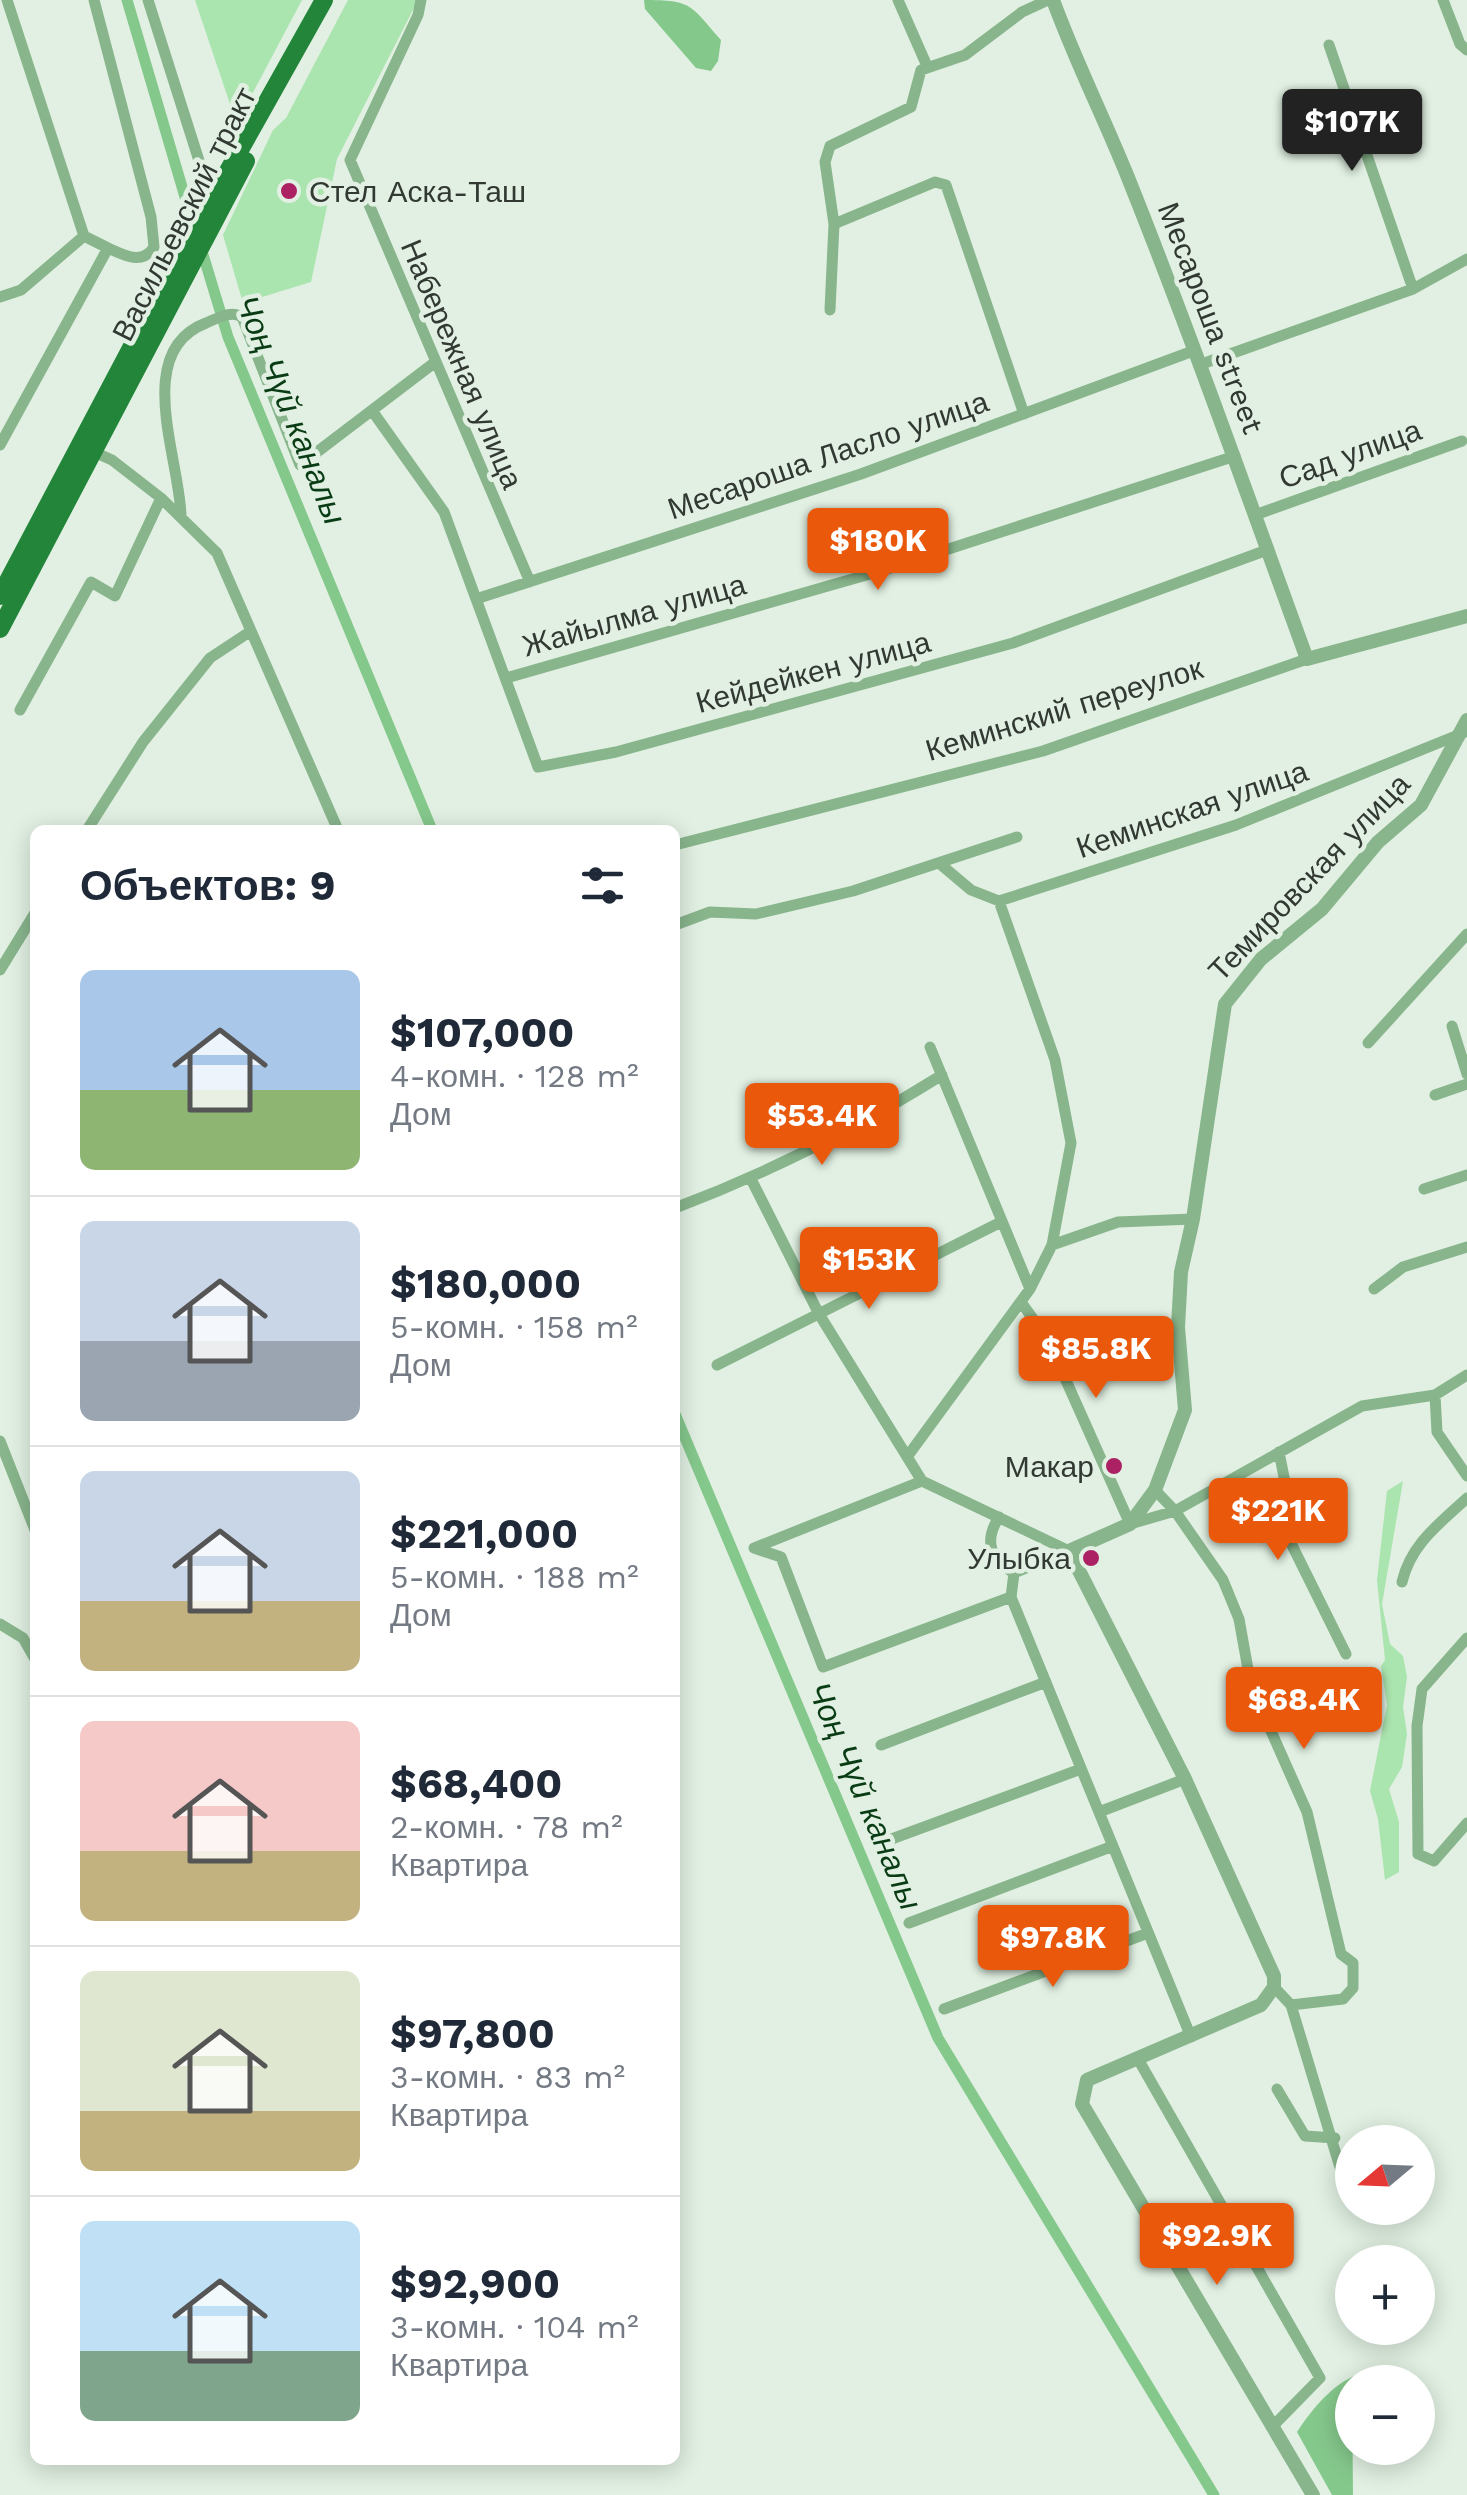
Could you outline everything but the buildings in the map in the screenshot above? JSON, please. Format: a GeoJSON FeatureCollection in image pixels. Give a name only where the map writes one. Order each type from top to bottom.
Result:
{"type":"FeatureCollection","features":[{"type":"Feature","properties":{"kind":"main road"},"geometry":{"type":"LineString","coordinates":[[282,78],[324,0]]}},
{"type":"Feature","properties":{"kind":"main road","name":"Васильевский тракт"},"geometry":{"type":"LineString","coordinates":[[0,596],[168,280],[219,202],[226,176],[282,78]]}},
{"type":"Feature","properties":{"kind":"main road","name":"Васильевский тракт"},"geometry":{"type":"LineString","coordinates":[[0,629],[173,300],[282,78]]}},
{"type":"Feature","properties":{"kind":"street"},"geometry":{"type":"LineString","coordinates":[[8,0],[84,236],[133,258],[151,253],[154,247],[151,217],[94,0]]}},
{"type":"Feature","properties":{"kind":"street"},"geometry":{"type":"LineString","coordinates":[[148,0],[201,167],[226,176]]}},
{"type":"Feature","properties":{"kind":"street","name":"Набережная улица"},"geometry":{"type":"LineString","coordinates":[[421,0],[418,15],[350,160],[530,582]]}},
{"type":"Feature","properties":{"kind":"street"},"geometry":{"type":"LineString","coordinates":[[898,0],[927,66]]}},
{"type":"Feature","properties":{"kind":"street"},"geometry":{"type":"LineString","coordinates":[[830,310],[834,224],[826,162],[830,146],[911,106],[918,77],[927,66],[965,54],[1022,12],[1050,0]]}},
{"type":"Feature","properties":{"kind":"street","name":"Месароша street"},"geometry":{"type":"LineString","coordinates":[[1050,0],[1125,172],[1235,456],[1306,660]]}},
{"type":"Feature","properties":{"kind":"street"},"geometry":{"type":"LineString","coordinates":[[1443,0],[1460,44],[1467,50]]}},
{"type":"Feature","properties":{"kind":"street"},"geometry":{"type":"LineString","coordinates":[[1330,45],[1413,289]]}},
{"type":"Feature","properties":{"kind":"street"},"geometry":{"type":"LineString","coordinates":[[834,224],[934,182],[946,185],[1024,414]]}},
{"type":"Feature","properties":{"kind":"street"},"geometry":{"type":"LineString","coordinates":[[0,297],[20,290],[84,236]]}},
{"type":"Feature","properties":{"kind":"street"},"geometry":{"type":"LineString","coordinates":[[0,445],[108,248]]}},
{"type":"Feature","properties":{"kind":"street","name":"Месароша Ласло улица"},"geometry":{"type":"LineString","coordinates":[[476,600],[861,474],[1024,414],[1413,289],[1467,259]]}},
{"type":"Feature","properties":{"kind":"street"},"geometry":{"type":"LineString","coordinates":[[181,516],[180,480],[162,418],[166,379],[180,336],[190,329],[232,313],[242,317],[300,466],[434,363]]}},
{"type":"Feature","properties":{"kind":"street"},"geometry":{"type":"LineString","coordinates":[[0,410],[15,418]]}},
{"type":"Feature","properties":{"kind":"street"},"geometry":{"type":"LineString","coordinates":[[373,412],[444,512],[506,678]]}},
{"type":"Feature","properties":{"kind":"street","name":"Сад улица"},"geometry":{"type":"LineString","coordinates":[[1255,515],[1462,441]]}},
{"type":"Feature","properties":{"kind":"street"},"geometry":{"type":"LineString","coordinates":[[94,452],[112,460],[161,498],[217,552],[336,825]]}},
{"type":"Feature","properties":{"kind":"street","name":"Жайылма улица"},"geometry":{"type":"LineString","coordinates":[[506,678],[884,570],[1235,456]]}},
{"type":"Feature","properties":{"kind":"street"},"geometry":{"type":"LineString","coordinates":[[20,710],[91,582],[115,596],[161,498]]}},
{"type":"Feature","properties":{"kind":"street","name":"Кейдейкен улица"},"geometry":{"type":"LineString","coordinates":[[506,678],[538,767],[616,752],[1013,643],[1267,550]]}},
{"type":"Feature","properties":{"kind":"street","name":"Кеминский переулок"},"geometry":{"type":"LineString","coordinates":[[680,844],[1043,751],[1306,660],[1467,616]]}},
{"type":"Feature","properties":{"kind":"street"},"geometry":{"type":"LineString","coordinates":[[90,825],[143,742],[210,658],[251,630]]}},
{"type":"Feature","properties":{"kind":"street","name":"Кеминская улица"},"geometry":{"type":"LineString","coordinates":[[999,900],[1236,826],[1465,728]]}},
{"type":"Feature","properties":{"kind":"street","name":"Темировская улица"},"geometry":{"type":"LineString","coordinates":[[1130,1524],[1154,1490],[1185,1410],[1179,1308],[1181,1272],[1193,1219],[1225,1004],[1261,959],[1322,909],[1378,842],[1421,805],[1465,728]]}},
{"type":"Feature","properties":{"kind":"street"},"geometry":{"type":"LineString","coordinates":[[680,922],[710,912],[756,914],[853,891],[1018,837]]}},
{"type":"Feature","properties":{"kind":"street"},"geometry":{"type":"LineString","coordinates":[[907,1457],[1030,1290],[1052,1245],[1071,1143],[1055,1060],[999,900],[971,890],[938,863]]}},
{"type":"Feature","properties":{"kind":"street"},"geometry":{"type":"LineString","coordinates":[[0,970],[30,922]]}},
{"type":"Feature","properties":{"kind":"street"},"geometry":{"type":"LineString","coordinates":[[1368,1042],[1467,934]]}},
{"type":"Feature","properties":{"kind":"street"},"geometry":{"type":"LineString","coordinates":[[1452,1026],[1467,1074]]}},
{"type":"Feature","properties":{"kind":"street"},"geometry":{"type":"LineString","coordinates":[[930,1047],[1030,1290]]}},
{"type":"Feature","properties":{"kind":"street"},"geometry":{"type":"LineString","coordinates":[[680,1206],[751,1180],[850,1132],[942,1075]]}},
{"type":"Feature","properties":{"kind":"street"},"geometry":{"type":"LineString","coordinates":[[1435,1095],[1467,1084]]}},
{"type":"Feature","properties":{"kind":"street"},"geometry":{"type":"LineString","coordinates":[[1424,1189],[1467,1175]]}},
{"type":"Feature","properties":{"kind":"street"},"geometry":{"type":"LineString","coordinates":[[751,1180],[819,1314],[922,1481],[1070,1551],[1186,1779],[1274,1976],[1274,1987],[1261,2005],[1087,2080],[1082,2104],[1313,2495]]}},
{"type":"Feature","properties":{"kind":"street"},"geometry":{"type":"LineString","coordinates":[[1052,1245],[1118,1222],[1193,1219]]}},
{"type":"Feature","properties":{"kind":"street"},"geometry":{"type":"LineString","coordinates":[[718,1366],[1002,1222]]}},
{"type":"Feature","properties":{"kind":"street"},"geometry":{"type":"LineString","coordinates":[[1374,1289],[1403,1267],[1467,1247]]}},
{"type":"Feature","properties":{"kind":"street"},"geometry":{"type":"LineString","coordinates":[[1021,1302],[1048,1340],[1130,1524]]}},
{"type":"Feature","properties":{"kind":"street"},"geometry":{"type":"LineString","coordinates":[[1014,1573],[1130,1524],[1175,1511],[1362,1406],[1436,1395],[1467,1375]]}},
{"type":"Feature","properties":{"kind":"street"},"geometry":{"type":"LineString","coordinates":[[1436,1395],[1437,1432],[1467,1476]]}},
{"type":"Feature","properties":{"kind":"street"},"geometry":{"type":"LineString","coordinates":[[0,1441],[30,1517]]}},
{"type":"Feature","properties":{"kind":"street"},"geometry":{"type":"LineString","coordinates":[[1279,1452],[1286,1486],[1280,1522],[1346,1654]]}},
{"type":"Feature","properties":{"kind":"street"},"geometry":{"type":"LineString","coordinates":[[922,1481],[754,1548],[781,1557],[824,1667],[1012,1598]]}},
{"type":"Feature","properties":{"kind":"street"},"geometry":{"type":"LineString","coordinates":[[1154,1490],[1175,1511],[1223,1580],[1239,1619],[1251,1686],[1307,1812],[1341,1954],[1353,1963],[1353,1988],[1343,1999],[1290,2005]]}},
{"type":"Feature","properties":{"kind":"street"},"geometry":{"type":"LineString","coordinates":[[1402,1582],[1407,1560],[1419,1543],[1467,1498]]}},
{"type":"Feature","properties":{"kind":"street"},"geometry":{"type":"LineString","coordinates":[[999,1517],[990,1530],[990,1549],[998,1563],[1014,1573]]}},
{"type":"Feature","properties":{"kind":"street"},"geometry":{"type":"LineString","coordinates":[[1014,1573],[1012,1598],[1191,2037]]}},
{"type":"Feature","properties":{"kind":"street"},"geometry":{"type":"LineString","coordinates":[[0,1624],[23,1638],[30,1651]]}},
{"type":"Feature","properties":{"kind":"street"},"geometry":{"type":"LineString","coordinates":[[1467,1638],[1422,1689],[1417,1726],[1418,1854],[1434,1860],[1467,1823]]}},
{"type":"Feature","properties":{"kind":"street"},"geometry":{"type":"LineString","coordinates":[[881,1745],[1046,1682]]}},
{"type":"Feature","properties":{"kind":"street"},"geometry":{"type":"LineString","coordinates":[[878,1844],[1081,1768]]}},
{"type":"Feature","properties":{"kind":"street"},"geometry":{"type":"LineString","coordinates":[[1099,1812],[1186,1779]]}},
{"type":"Feature","properties":{"kind":"street"},"geometry":{"type":"LineString","coordinates":[[909,1922],[1113,1846]]}},
{"type":"Feature","properties":{"kind":"street"},"geometry":{"type":"LineString","coordinates":[[944,2009],[1148,1932]]}},
{"type":"Feature","properties":{"kind":"street"},"geometry":{"type":"LineString","coordinates":[[1274,1987],[1290,2005],[1335,2138],[1305,2136],[1277,2088]]}},
{"type":"Feature","properties":{"kind":"street"},"geometry":{"type":"LineString","coordinates":[[1138,2059],[1320,2378],[1272,2426]]}},
{"type":"Feature","properties":{"kind":"shaded area"},"geometry":{"type":"Polygon","coordinates":[[[195,0],[302,0],[250,98],[231,107],[195,0]]]}},
{"type":"Feature","properties":{"kind":"shaded area"},"geometry":{"type":"Polygon","coordinates":[[[348,0],[418,0],[337,159],[311,282],[243,303],[223,235],[273,130],[286,118],[348,0]]]}},
{"type":"Feature","properties":{"kind":"shaded area"},"geometry":{"type":"Polygon","coordinates":[[[644,0],[682,3],[703,19],[721,40],[718,61],[711,71],[696,68],[645,9],[644,0]]]}},
{"type":"Feature","properties":{"kind":"shaded area"},"geometry":{"type":"Polygon","coordinates":[[[1403,1481],[1382,1604],[1390,1644],[1403,1656],[1407,1677],[1403,1707],[1407,1734],[1402,1767],[1389,1789],[1399,1822],[1399,1872],[1385,1880],[1378,1819],[1370,1791],[1387,1705],[1377,1580],[1387,1491],[1403,1481]]]}},
{"type":"Feature","properties":{"kind":"shaded area"},"geometry":{"type":"Polygon","coordinates":[[[1335,2389],[1335,2465],[1353,2465],[1353,2495],[1332,2495],[1297,2432],[1335,2389]]]}},
{"type":"Feature","properties":{"kind":"waterway","name":"Чоң Чүй каналы"},"geometry":{"type":"LineString","coordinates":[[127,0],[195,231]]}},
{"type":"Feature","properties":{"kind":"waterway","name":"Чоң Чүй каналы"},"geometry":{"type":"LineString","coordinates":[[201,248],[228,337],[430,825]]}},
{"type":"Feature","properties":{"kind":"waterway","name":"Чоң Чүй каналы"},"geometry":{"type":"LineString","coordinates":[[680,1426],[938,2038],[1214,2495]]}},
{"type":"Feature","properties":{"kind":"place","name":"Стел Аска-Таш"},"geometry":{"type":"Point","coordinates":[289,191]}},
{"type":"Feature","properties":{"kind":"place","name":"Макар"},"geometry":{"type":"Point","coordinates":[1114,1466]}},
{"type":"Feature","properties":{"kind":"place","name":"Улыбка"},"geometry":{"type":"Point","coordinates":[1091,1558]}}]}
